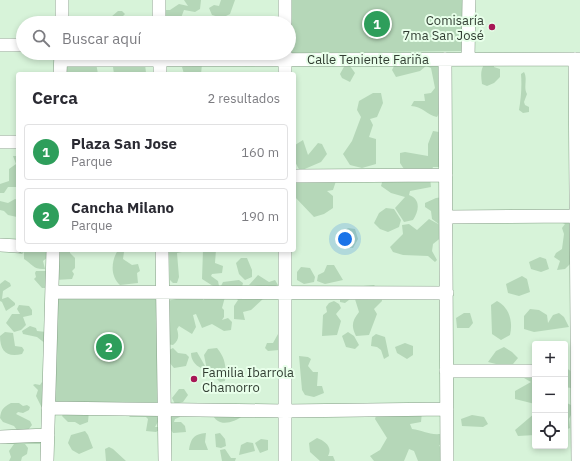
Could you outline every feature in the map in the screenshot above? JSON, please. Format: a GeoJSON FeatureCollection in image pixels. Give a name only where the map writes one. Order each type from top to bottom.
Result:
{"type":"FeatureCollection","features":[{"type":"Feature","properties":{"kind":"street"},"geometry":{"type":"LineString","coordinates":[[62,0],[62,16]]}},
{"type":"Feature","properties":{"kind":"street"},"geometry":{"type":"LineString","coordinates":[[159,0],[159,16]]}},
{"type":"Feature","properties":{"kind":"street"},"geometry":{"type":"LineString","coordinates":[[285,0],[285,16]]}},
{"type":"Feature","properties":{"kind":"street"},"geometry":{"type":"LineString","coordinates":[[468,59],[469,0]]}},
{"type":"Feature","properties":{"kind":"street"},"geometry":{"type":"LineString","coordinates":[[0,44],[16,45]]}},
{"type":"Feature","properties":{"kind":"street","name":"Calle Teniente Fariña"},"geometry":{"type":"LineString","coordinates":[[296,56],[445,59],[577,59]]}},
{"type":"Feature","properties":{"kind":"street"},"geometry":{"type":"LineString","coordinates":[[445,59],[447,461]]}},
{"type":"Feature","properties":{"kind":"street"},"geometry":{"type":"LineString","coordinates":[[577,59],[578,216],[574,371],[578,461]]}},
{"type":"Feature","properties":{"kind":"street"},"geometry":{"type":"LineString","coordinates":[[60,72],[61,60]]}},
{"type":"Feature","properties":{"kind":"street"},"geometry":{"type":"LineString","coordinates":[[160,60],[160,72]]}},
{"type":"Feature","properties":{"kind":"street"},"geometry":{"type":"LineString","coordinates":[[285,60],[285,72]]}},
{"type":"Feature","properties":{"kind":"street"},"geometry":{"type":"LineString","coordinates":[[0,142],[16,142]]}},
{"type":"Feature","properties":{"kind":"street"},"geometry":{"type":"LineString","coordinates":[[296,176],[446,175]]}},
{"type":"Feature","properties":{"kind":"street"},"geometry":{"type":"LineString","coordinates":[[446,217],[578,216]]}},
{"type":"Feature","properties":{"kind":"street"},"geometry":{"type":"LineString","coordinates":[[0,245],[16,246]]}},
{"type":"Feature","properties":{"kind":"street"},"geometry":{"type":"LineString","coordinates":[[47,461],[53,252]]}},
{"type":"Feature","properties":{"kind":"street"},"geometry":{"type":"LineString","coordinates":[[162,252],[165,461]]}},
{"type":"Feature","properties":{"kind":"street"},"geometry":{"type":"LineString","coordinates":[[285,252],[285,461]]}},
{"type":"Feature","properties":{"kind":"street"},"geometry":{"type":"LineString","coordinates":[[52,292],[447,293]]}},
{"type":"Feature","properties":{"kind":"street"},"geometry":{"type":"LineString","coordinates":[[446,370],[532,371]]}},
{"type":"Feature","properties":{"kind":"street"},"geometry":{"type":"LineString","coordinates":[[48,408],[285,411],[447,409]]}},
{"type":"Feature","properties":{"kind":"street"},"geometry":{"type":"LineString","coordinates":[[0,437],[48,435]]}},
{"type":"Feature","properties":{"kind":"green space"},"geometry":{"type":"Polygon","coordinates":[[[184,0],[201,0],[200,9],[195,12],[184,10],[182,16],[163,16],[164,10],[170,10],[179,4],[188,6],[184,0]]]}},
{"type":"Feature","properties":{"kind":"green space"},"geometry":{"type":"Polygon","coordinates":[[[221,0],[235,0],[230,14],[226,16],[212,15],[209,8],[214,5],[219,6],[221,0]]]}},
{"type":"Feature","properties":{"kind":"green space"},"geometry":{"type":"Polygon","coordinates":[[[286,0],[466,0],[464,51],[296,53],[296,16],[288,16],[286,0]]]}},
{"type":"Feature","properties":{"kind":"green space"},"geometry":{"type":"Polygon","coordinates":[[[118,11],[122,11],[125,14],[123,16],[112,16],[118,11]]]}},
{"type":"Feature","properties":{"kind":"green space"},"geometry":{"type":"Polygon","coordinates":[[[194,60],[202,64],[201,72],[183,72],[182,67],[194,60]]]}},
{"type":"Feature","properties":{"kind":"green space"},"geometry":{"type":"Polygon","coordinates":[[[404,60],[439,66],[441,110],[437,117],[418,107],[411,106],[414,101],[425,101],[424,94],[431,93],[435,88],[431,68],[426,66],[420,71],[396,77],[392,70],[395,64],[404,60]]]}},
{"type":"Feature","properties":{"kind":"green space"},"geometry":{"type":"Polygon","coordinates":[[[71,62],[96,63],[98,72],[63,72],[66,65],[70,67],[71,62]]]}},
{"type":"Feature","properties":{"kind":"green space"},"geometry":{"type":"Polygon","coordinates":[[[118,62],[145,64],[146,72],[114,72],[113,67],[118,62]]]}},
{"type":"Feature","properties":{"kind":"green space"},"geometry":{"type":"Polygon","coordinates":[[[485,63],[494,63],[494,67],[500,69],[500,77],[494,83],[487,86],[482,84],[481,78],[485,63]]]}},
{"type":"Feature","properties":{"kind":"green space"},"geometry":{"type":"Polygon","coordinates":[[[345,65],[350,66],[355,73],[350,82],[342,78],[340,74],[345,65]]]}},
{"type":"Feature","properties":{"kind":"green space"},"geometry":{"type":"Polygon","coordinates":[[[524,72],[526,77],[525,89],[527,94],[524,102],[525,105],[529,107],[529,112],[523,113],[519,110],[521,74],[524,72]]]}},
{"type":"Feature","properties":{"kind":"green space"},"geometry":{"type":"Polygon","coordinates":[[[373,93],[381,93],[383,103],[377,117],[370,119],[373,125],[369,137],[376,139],[376,164],[362,168],[350,165],[343,154],[352,141],[361,117],[357,110],[359,101],[373,93]]]}},
{"type":"Feature","properties":{"kind":"green space"},"geometry":{"type":"Polygon","coordinates":[[[433,131],[439,132],[444,167],[433,167],[431,172],[406,172],[400,163],[400,153],[405,152],[428,156],[428,144],[433,131]]]}},
{"type":"Feature","properties":{"kind":"green space"},"geometry":{"type":"Polygon","coordinates":[[[303,140],[308,155],[318,143],[322,144],[327,154],[321,162],[300,171],[296,164],[296,144],[303,140]]]}},
{"type":"Feature","properties":{"kind":"green space"},"geometry":{"type":"Polygon","coordinates":[[[13,156],[16,156],[16,164],[13,156]]]}},
{"type":"Feature","properties":{"kind":"green space"},"geometry":{"type":"Polygon","coordinates":[[[16,164],[16,187],[8,187],[4,193],[0,193],[0,184],[9,181],[9,169],[16,164]]]}},
{"type":"Feature","properties":{"kind":"green space"},"geometry":{"type":"Polygon","coordinates":[[[299,178],[336,181],[333,190],[327,191],[333,196],[333,208],[324,214],[314,217],[296,198],[296,181],[299,178]]]}},
{"type":"Feature","properties":{"kind":"green space"},"geometry":{"type":"Polygon","coordinates":[[[430,178],[431,187],[410,191],[409,195],[416,199],[418,209],[413,220],[404,222],[395,208],[405,197],[391,193],[381,186],[383,179],[430,178]]]}},
{"type":"Feature","properties":{"kind":"green space"},"geometry":{"type":"Polygon","coordinates":[[[443,197],[443,236],[433,244],[432,251],[437,260],[435,262],[428,256],[403,255],[393,252],[390,247],[403,234],[402,225],[409,224],[417,230],[429,219],[440,225],[432,219],[431,211],[425,207],[425,203],[436,198],[443,197]]]}},
{"type":"Feature","properties":{"kind":"green space"},"geometry":{"type":"Polygon","coordinates":[[[16,199],[16,217],[8,215],[4,211],[0,210],[0,201],[8,203],[16,199]]]}},
{"type":"Feature","properties":{"kind":"green space"},"geometry":{"type":"Polygon","coordinates":[[[386,208],[394,209],[401,220],[399,227],[388,232],[380,229],[374,223],[379,213],[386,208]]]}},
{"type":"Feature","properties":{"kind":"green space"},"geometry":{"type":"Polygon","coordinates":[[[572,215],[571,263],[565,269],[557,270],[560,261],[554,257],[556,253],[562,249],[564,234],[562,228],[565,224],[560,222],[572,215]]]}},
{"type":"Feature","properties":{"kind":"green space"},"geometry":{"type":"Polygon","coordinates":[[[348,228],[355,229],[358,239],[353,248],[343,247],[340,235],[348,228]]]}},
{"type":"Feature","properties":{"kind":"green space"},"geometry":{"type":"Polygon","coordinates":[[[0,251],[16,251],[16,252],[24,252],[22,254],[0,251]]]}},
{"type":"Feature","properties":{"kind":"green space"},"geometry":{"type":"Polygon","coordinates":[[[24,252],[50,252],[49,256],[43,261],[45,269],[36,268],[24,259],[24,252]]]}},
{"type":"Feature","properties":{"kind":"green space"},"geometry":{"type":"Polygon","coordinates":[[[59,252],[70,252],[75,258],[75,268],[72,271],[74,274],[72,279],[55,280],[48,288],[42,288],[34,279],[36,277],[35,273],[36,271],[47,271],[59,252]]]}},
{"type":"Feature","properties":{"kind":"green space"},"geometry":{"type":"Polygon","coordinates":[[[117,252],[124,252],[123,259],[132,265],[138,264],[140,271],[137,273],[138,283],[120,285],[113,273],[113,264],[117,252]]]}},
{"type":"Feature","properties":{"kind":"green space"},"geometry":{"type":"Polygon","coordinates":[[[169,252],[182,252],[177,253],[179,277],[177,283],[173,283],[170,280],[169,252]]]}},
{"type":"Feature","properties":{"kind":"green space"},"geometry":{"type":"Polygon","coordinates":[[[203,252],[216,252],[215,263],[223,266],[222,273],[212,274],[211,276],[218,281],[219,286],[213,286],[202,279],[203,252]]]}},
{"type":"Feature","properties":{"kind":"green space"},"geometry":{"type":"Polygon","coordinates":[[[540,257],[546,259],[549,269],[541,272],[531,269],[529,262],[540,257]]]}},
{"type":"Feature","properties":{"kind":"green space"},"geometry":{"type":"Polygon","coordinates":[[[241,258],[247,258],[252,270],[252,277],[245,280],[239,274],[236,263],[241,258]]]}},
{"type":"Feature","properties":{"kind":"green space"},"geometry":{"type":"Polygon","coordinates":[[[327,265],[334,265],[343,280],[325,284],[317,281],[318,275],[324,272],[327,265]]]}},
{"type":"Feature","properties":{"kind":"green space"},"geometry":{"type":"Polygon","coordinates":[[[301,267],[310,268],[315,277],[314,282],[304,284],[297,280],[297,272],[301,267]]]}},
{"type":"Feature","properties":{"kind":"green space"},"geometry":{"type":"Polygon","coordinates":[[[258,275],[269,282],[275,280],[278,285],[273,287],[249,285],[258,275]]]}},
{"type":"Feature","properties":{"kind":"green space"},"geometry":{"type":"Polygon","coordinates":[[[522,276],[527,279],[530,292],[519,296],[508,293],[506,284],[522,276]]]}},
{"type":"Feature","properties":{"kind":"green space"},"geometry":{"type":"Polygon","coordinates":[[[5,280],[10,283],[11,286],[3,291],[2,299],[8,297],[15,303],[15,305],[6,311],[2,302],[0,301],[0,284],[5,280]]]}},
{"type":"Feature","properties":{"kind":"green space"},"geometry":{"type":"Polygon","coordinates":[[[239,280],[243,283],[242,287],[225,288],[221,286],[223,282],[239,280]]]}},
{"type":"Feature","properties":{"kind":"green space"},"geometry":{"type":"Polygon","coordinates":[[[374,285],[381,292],[382,301],[374,309],[377,314],[369,335],[356,336],[353,329],[353,324],[359,312],[354,296],[345,303],[340,302],[340,295],[344,287],[352,286],[355,293],[363,286],[374,285]]]}},
{"type":"Feature","properties":{"kind":"green space"},"geometry":{"type":"Polygon","coordinates":[[[162,292],[158,402],[51,402],[46,344],[37,337],[23,334],[22,331],[30,326],[36,328],[37,331],[46,332],[55,295],[162,292]]]}},
{"type":"Feature","properties":{"kind":"green space"},"geometry":{"type":"Polygon","coordinates":[[[204,293],[203,300],[209,296],[225,297],[222,308],[224,310],[224,317],[222,320],[228,318],[232,322],[231,330],[224,331],[212,324],[202,328],[196,314],[193,315],[196,327],[192,334],[179,326],[177,329],[177,340],[173,345],[166,344],[165,324],[170,319],[167,301],[204,293]]]}},
{"type":"Feature","properties":{"kind":"green space"},"geometry":{"type":"Polygon","coordinates":[[[245,294],[246,299],[252,294],[264,298],[251,310],[243,312],[245,320],[234,319],[234,306],[238,300],[236,298],[245,294]]]}},
{"type":"Feature","properties":{"kind":"green space"},"geometry":{"type":"Polygon","coordinates":[[[334,301],[339,304],[341,308],[336,314],[341,321],[337,335],[322,336],[323,315],[327,312],[326,307],[329,303],[334,301]]]}},
{"type":"Feature","properties":{"kind":"green space"},"geometry":{"type":"Polygon","coordinates":[[[497,301],[508,311],[511,320],[510,335],[501,340],[492,334],[491,305],[497,301]]]}},
{"type":"Feature","properties":{"kind":"green space"},"geometry":{"type":"Polygon","coordinates":[[[19,305],[29,306],[32,310],[32,315],[23,317],[26,325],[21,330],[14,332],[6,323],[12,314],[20,314],[17,309],[19,305]]]}},
{"type":"Feature","properties":{"kind":"green space"},"geometry":{"type":"Polygon","coordinates":[[[530,309],[539,310],[547,315],[548,323],[553,315],[559,313],[564,317],[569,327],[534,332],[524,329],[524,316],[530,309]]]}},
{"type":"Feature","properties":{"kind":"green space"},"geometry":{"type":"Polygon","coordinates":[[[464,313],[470,313],[473,323],[469,328],[457,328],[456,318],[464,313]]]}},
{"type":"Feature","properties":{"kind":"green space"},"geometry":{"type":"Polygon","coordinates":[[[5,332],[13,333],[15,346],[22,347],[24,350],[22,354],[12,355],[5,352],[1,346],[0,336],[5,332]]]}},
{"type":"Feature","properties":{"kind":"green space"},"geometry":{"type":"Polygon","coordinates":[[[283,332],[279,350],[268,351],[265,348],[267,343],[273,343],[278,334],[283,332]]]}},
{"type":"Feature","properties":{"kind":"green space"},"geometry":{"type":"Polygon","coordinates":[[[348,332],[354,336],[359,345],[355,349],[346,347],[342,336],[348,332]]]}},
{"type":"Feature","properties":{"kind":"green space"},"geometry":{"type":"Polygon","coordinates":[[[376,334],[385,337],[389,356],[384,359],[381,350],[377,347],[371,346],[372,337],[376,334]]]}},
{"type":"Feature","properties":{"kind":"green space"},"geometry":{"type":"Polygon","coordinates":[[[405,343],[413,346],[413,355],[407,359],[397,353],[395,347],[405,343]]]}},
{"type":"Feature","properties":{"kind":"green space"},"geometry":{"type":"Polygon","coordinates":[[[504,347],[518,358],[513,364],[500,365],[488,362],[496,351],[504,347]]]}},
{"type":"Feature","properties":{"kind":"green space"},"geometry":{"type":"Polygon","coordinates":[[[173,348],[178,353],[186,354],[189,357],[186,366],[174,368],[169,362],[167,351],[173,348]]]}},
{"type":"Feature","properties":{"kind":"green space"},"geometry":{"type":"Polygon","coordinates":[[[217,348],[224,360],[225,367],[225,381],[220,382],[207,370],[204,355],[208,349],[217,348]]]}},
{"type":"Feature","properties":{"kind":"green space"},"geometry":{"type":"Polygon","coordinates":[[[197,352],[205,366],[201,368],[195,364],[192,358],[191,353],[197,352]]]}},
{"type":"Feature","properties":{"kind":"green space"},"geometry":{"type":"Polygon","coordinates":[[[299,356],[308,357],[311,359],[308,366],[313,372],[318,372],[317,386],[322,386],[324,393],[314,397],[305,395],[302,390],[299,356]]]}},
{"type":"Feature","properties":{"kind":"green space"},"geometry":{"type":"Polygon","coordinates":[[[531,366],[532,403],[515,399],[515,391],[531,382],[524,378],[531,366]]]}},
{"type":"Feature","properties":{"kind":"green space"},"geometry":{"type":"Polygon","coordinates":[[[568,369],[572,372],[571,388],[568,388],[568,369]]]}},
{"type":"Feature","properties":{"kind":"green space"},"geometry":{"type":"Polygon","coordinates":[[[42,382],[44,384],[42,390],[46,397],[42,408],[36,396],[38,390],[33,385],[40,385],[42,382]]]}},
{"type":"Feature","properties":{"kind":"green space"},"geometry":{"type":"Polygon","coordinates":[[[179,389],[184,389],[188,395],[183,402],[175,404],[172,398],[179,389]]]}},
{"type":"Feature","properties":{"kind":"green space"},"geometry":{"type":"Polygon","coordinates":[[[11,403],[19,403],[23,406],[27,405],[30,407],[29,410],[23,413],[18,412],[16,414],[30,421],[32,425],[28,430],[17,430],[14,426],[3,422],[0,418],[3,409],[11,403]]]}},
{"type":"Feature","properties":{"kind":"green space"},"geometry":{"type":"Polygon","coordinates":[[[568,404],[571,405],[573,411],[569,419],[570,428],[568,429],[568,404]]]}},
{"type":"Feature","properties":{"kind":"green space"},"geometry":{"type":"Polygon","coordinates":[[[67,408],[89,411],[88,422],[80,425],[75,422],[68,422],[62,416],[67,408]]]}},
{"type":"Feature","properties":{"kind":"green space"},"geometry":{"type":"Polygon","coordinates":[[[378,409],[422,412],[421,422],[410,424],[412,429],[432,434],[440,434],[443,440],[439,446],[446,449],[447,461],[418,461],[414,451],[409,449],[404,461],[374,461],[370,456],[380,450],[387,438],[375,419],[378,409]]]}},
{"type":"Feature","properties":{"kind":"green space"},"geometry":{"type":"Polygon","coordinates":[[[181,410],[180,417],[175,419],[174,422],[181,422],[185,426],[186,432],[173,433],[169,427],[170,415],[181,410]]]}},
{"type":"Feature","properties":{"kind":"green space"},"geometry":{"type":"Polygon","coordinates":[[[212,413],[243,416],[235,421],[226,423],[218,421],[214,418],[212,413]]]}},
{"type":"Feature","properties":{"kind":"green space"},"geometry":{"type":"Polygon","coordinates":[[[127,414],[156,415],[159,420],[155,427],[158,427],[159,430],[156,432],[146,431],[148,419],[146,417],[130,417],[127,414]]]}},
{"type":"Feature","properties":{"kind":"green space"},"geometry":{"type":"Polygon","coordinates":[[[472,415],[484,417],[488,424],[483,427],[462,426],[461,419],[472,415]]]}},
{"type":"Feature","properties":{"kind":"green space"},"geometry":{"type":"Polygon","coordinates":[[[532,416],[532,435],[518,436],[515,430],[532,416]]]}},
{"type":"Feature","properties":{"kind":"green space"},"geometry":{"type":"Polygon","coordinates":[[[85,431],[93,448],[79,454],[72,450],[68,443],[71,435],[85,431]]]}},
{"type":"Feature","properties":{"kind":"green space"},"geometry":{"type":"Polygon","coordinates":[[[206,433],[205,442],[208,450],[189,450],[194,437],[199,434],[206,433]]]}},
{"type":"Feature","properties":{"kind":"green space"},"geometry":{"type":"Polygon","coordinates":[[[220,433],[225,439],[226,446],[221,448],[216,447],[215,434],[220,433]]]}},
{"type":"Feature","properties":{"kind":"green space"},"geometry":{"type":"Polygon","coordinates":[[[317,438],[329,447],[330,450],[328,456],[333,456],[335,461],[320,461],[310,452],[309,443],[317,438]]]}},
{"type":"Feature","properties":{"kind":"green space"},"geometry":{"type":"Polygon","coordinates":[[[261,439],[268,440],[268,450],[260,453],[255,443],[261,439]]]}},
{"type":"Feature","properties":{"kind":"green space"},"geometry":{"type":"Polygon","coordinates":[[[42,440],[40,444],[25,444],[28,448],[27,454],[22,457],[21,461],[9,461],[11,457],[9,451],[14,444],[7,444],[4,441],[42,440]]]}},
{"type":"Feature","properties":{"kind":"green space"},"geometry":{"type":"Polygon","coordinates":[[[247,442],[253,443],[255,451],[239,455],[241,445],[247,442]]]}},
{"type":"Feature","properties":{"kind":"green space"},"geometry":{"type":"Polygon","coordinates":[[[109,447],[126,461],[106,461],[105,449],[109,447]]]}},
{"type":"Feature","properties":{"kind":"green space"},"geometry":{"type":"Polygon","coordinates":[[[225,449],[231,458],[236,458],[235,461],[222,461],[220,450],[225,449]]]}},
{"type":"Feature","properties":{"kind":"place","name":"Plaza San Jose"},"geometry":{"type":"Point","coordinates":[377,24]}},
{"type":"Feature","properties":{"kind":"place","name":"Comisaría 7ma San José"},"geometry":{"type":"Point","coordinates":[492,27]}},
{"type":"Feature","properties":{"kind":"place","name":"Cancha Milano"},"geometry":{"type":"Point","coordinates":[109,347]}},
{"type":"Feature","properties":{"kind":"place","name":"Familia Ibarrola Chamorro"},"geometry":{"type":"Point","coordinates":[194,379]}}]}
